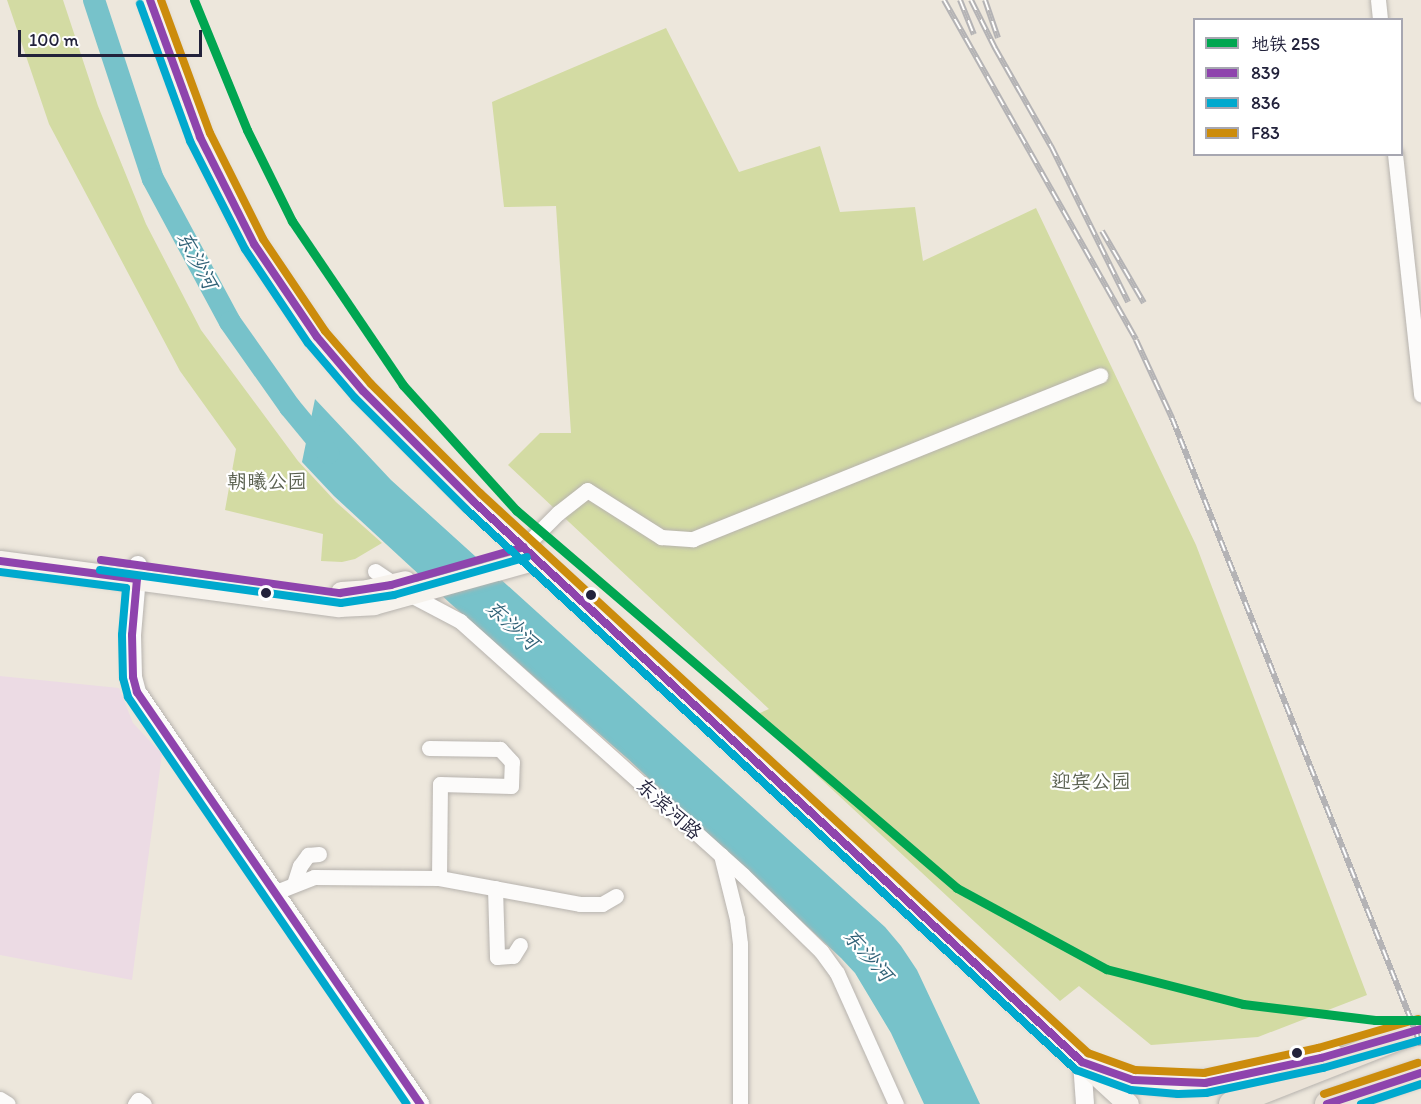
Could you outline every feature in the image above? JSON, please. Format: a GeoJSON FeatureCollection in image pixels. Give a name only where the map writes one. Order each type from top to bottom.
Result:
{"type":"FeatureCollection","features":[{"type":"Feature","properties":{"kind":"main road"},"geometry":{"type":"LineString","coordinates":[[150,0],[205,147],[254,244],[317,337],[363,391],[530,553],[1128,1104]]}},
{"type":"Feature","properties":{"kind":"main road"},"geometry":{"type":"LineString","coordinates":[[0,547],[138,572]]}},
{"type":"Feature","properties":{"kind":"main road"},"geometry":{"type":"LineString","coordinates":[[0,561],[340,592],[411,586],[530,553]]}},
{"type":"Feature","properties":{"kind":"main road"},"geometry":{"type":"LineString","coordinates":[[1231,1104],[1421,1029]]}},
{"type":"Feature","properties":{"kind":"main road"},"geometry":{"type":"LineString","coordinates":[[1082,1062],[1133,1080],[1179,1084],[1233,1078],[1389,1040]]}},
{"type":"Feature","properties":{"kind":"main road"},"geometry":{"type":"LineString","coordinates":[[1331,1103],[1421,1072]]}},
{"type":"Feature","properties":{"kind":"street"},"geometry":{"type":"LineString","coordinates":[[1378,0],[1380,18]]}},
{"type":"Feature","properties":{"kind":"street"},"geometry":{"type":"LineString","coordinates":[[1395,156],[1416,304],[1421,395]]}},
{"type":"Feature","properties":{"kind":"street"},"geometry":{"type":"LineString","coordinates":[[530,553],[558,513],[587,490],[661,537],[693,539],[1100,375]]}},
{"type":"Feature","properties":{"kind":"street","name":"东滨河路"},"geometry":{"type":"LineString","coordinates":[[375,571],[411,586],[460,621],[721,855],[826,958],[837,973],[896,1104]]}},
{"type":"Feature","properties":{"kind":"street"},"geometry":{"type":"LineString","coordinates":[[138,572],[132,660],[137,692],[420,1104]]}},
{"type":"Feature","properties":{"kind":"street"},"geometry":{"type":"LineString","coordinates":[[429,748],[500,749],[512,762],[511,786],[440,784],[439,878]]}},
{"type":"Feature","properties":{"kind":"street"},"geometry":{"type":"LineString","coordinates":[[294,884],[300,866],[308,855],[319,854]]}},
{"type":"Feature","properties":{"kind":"street"},"geometry":{"type":"LineString","coordinates":[[721,855],[737,919],[740,944],[740,1104]]}},
{"type":"Feature","properties":{"kind":"street"},"geometry":{"type":"LineString","coordinates":[[276,892],[314,877],[439,878],[531,897],[580,904],[602,904],[616,896]]}},
{"type":"Feature","properties":{"kind":"street"},"geometry":{"type":"LineString","coordinates":[[495,888],[497,957],[513,956],[520,945]]}},
{"type":"Feature","properties":{"kind":"street"},"geometry":{"type":"LineString","coordinates":[[1082,1062],[1085,1104]]}},
{"type":"Feature","properties":{"kind":"street"},"geometry":{"type":"LineString","coordinates":[[0,1099],[8,1104]]}},
{"type":"Feature","properties":{"kind":"street"},"geometry":{"type":"LineString","coordinates":[[135,1104],[138,1100],[144,1104]]}},
{"type":"Feature","properties":{"kind":"shaded area"},"geometry":{"type":"Polygon","coordinates":[[[0,676],[119,688],[133,723],[162,754],[132,980],[0,955],[0,676]]]}},
{"type":"Feature","properties":{"kind":"green space","name":"朝曦公园"},"geometry":{"type":"Polygon","coordinates":[[[7,0],[63,0],[98,106],[146,224],[201,330],[298,461],[336,502],[382,543],[355,559],[342,562],[321,561],[323,534],[225,510],[236,449],[180,371],[49,124],[7,0]]]}},
{"type":"Feature","properties":{"kind":"green space","name":"迎宾公园"},"geometry":{"type":"Polygon","coordinates":[[[666,28],[739,172],[820,146],[840,212],[915,207],[923,261],[1036,208],[1196,545],[1367,995],[1258,1037],[1151,1045],[1079,986],[1060,1001],[753,716],[769,709],[508,465],[540,433],[571,433],[556,206],[504,207],[492,102],[666,28]]]}},
{"type":"Feature","properties":{"kind":"water"},"geometry":{"type":"Polygon","coordinates":[[[315,399],[391,480],[885,927],[917,970],[980,1104],[924,1104],[891,1033],[855,973],[841,958],[628,759],[451,604],[334,496],[302,462],[315,399]]]}},
{"type":"Feature","properties":{"kind":"waterway","name":"东沙河"},"geometry":{"type":"LineString","coordinates":[[94,0],[153,179],[230,322],[290,407],[328,453]]}},
{"type":"Feature","properties":{"kind":"railway"},"geometry":{"type":"LineString","coordinates":[[944,0],[1136,340],[1172,418],[1421,1045]]}},
{"type":"Feature","properties":{"kind":"railway"},"geometry":{"type":"LineString","coordinates":[[960,0],[974,34]]}},
{"type":"Feature","properties":{"kind":"railway"},"geometry":{"type":"LineString","coordinates":[[971,0],[995,48],[1051,146],[1128,302]]}},
{"type":"Feature","properties":{"kind":"railway"},"geometry":{"type":"LineString","coordinates":[[985,0],[998,38]]}},
{"type":"Feature","properties":{"kind":"railway"},"geometry":{"type":"LineString","coordinates":[[1102,231],[1144,303]]}},
{"type":"Feature","properties":{"kind":"metro line","name":"25S"},"geometry":{"type":"LineString","coordinates":[[194,0],[247,130],[292,221],[403,385],[516,510],[957,888],[1106,969],[1243,1004],[1375,1020],[1421,1020]]}},
{"type":"Feature","properties":{"kind":"transit line","name":"839"},"geometry":{"type":"LineString","coordinates":[[150,0],[200,137],[254,244],[317,337],[363,391],[473,501],[1082,1062],[1133,1080],[1205,1083],[1321,1058],[1421,1029]]}},
{"type":"Feature","properties":{"kind":"transit line","name":"F83"},"geometry":{"type":"LineString","coordinates":[[161,0],[210,133],[263,239],[325,331],[371,384],[480,493],[1088,1053],[1135,1070],[1204,1073],[1318,1048],[1418,1019]]}},
{"type":"Feature","properties":{"kind":"transit line","name":"836"},"geometry":{"type":"LineString","coordinates":[[140,4],[190,141],[245,249],[308,343],[355,398],[466,509],[1076,1070],[1131,1090],[1178,1094],[1206,1093],[1323,1068],[1421,1040]]}},
{"type":"Feature","properties":{"kind":"transit line","name":"839"},"geometry":{"type":"LineString","coordinates":[[101,560],[340,593],[391,585],[524,547]]}},
{"type":"Feature","properties":{"kind":"transit line","name":"836"},"geometry":{"type":"LineString","coordinates":[[100,570],[341,603],[394,595],[527,557]]}},
{"type":"Feature","properties":{"kind":"transit line","name":"839"},"geometry":{"type":"LineString","coordinates":[[0,561],[137,579],[132,635],[133,677],[137,692],[420,1104]]}},
{"type":"Feature","properties":{"kind":"transit line","name":"836"},"geometry":{"type":"LineString","coordinates":[[0,572],[126,588],[122,635],[123,678],[128,697],[407,1104]]}},
{"type":"Feature","properties":{"kind":"transit line","name":"F83"},"geometry":{"type":"LineString","coordinates":[[1324,1094],[1418,1063]]}},
{"type":"Feature","properties":{"kind":"transit line","name":"839"},"geometry":{"type":"LineString","coordinates":[[1327,1104],[1421,1073]]}},
{"type":"Feature","properties":{"kind":"transit line","name":"836"},"geometry":{"type":"LineString","coordinates":[[1361,1104],[1421,1084]]}}]}
